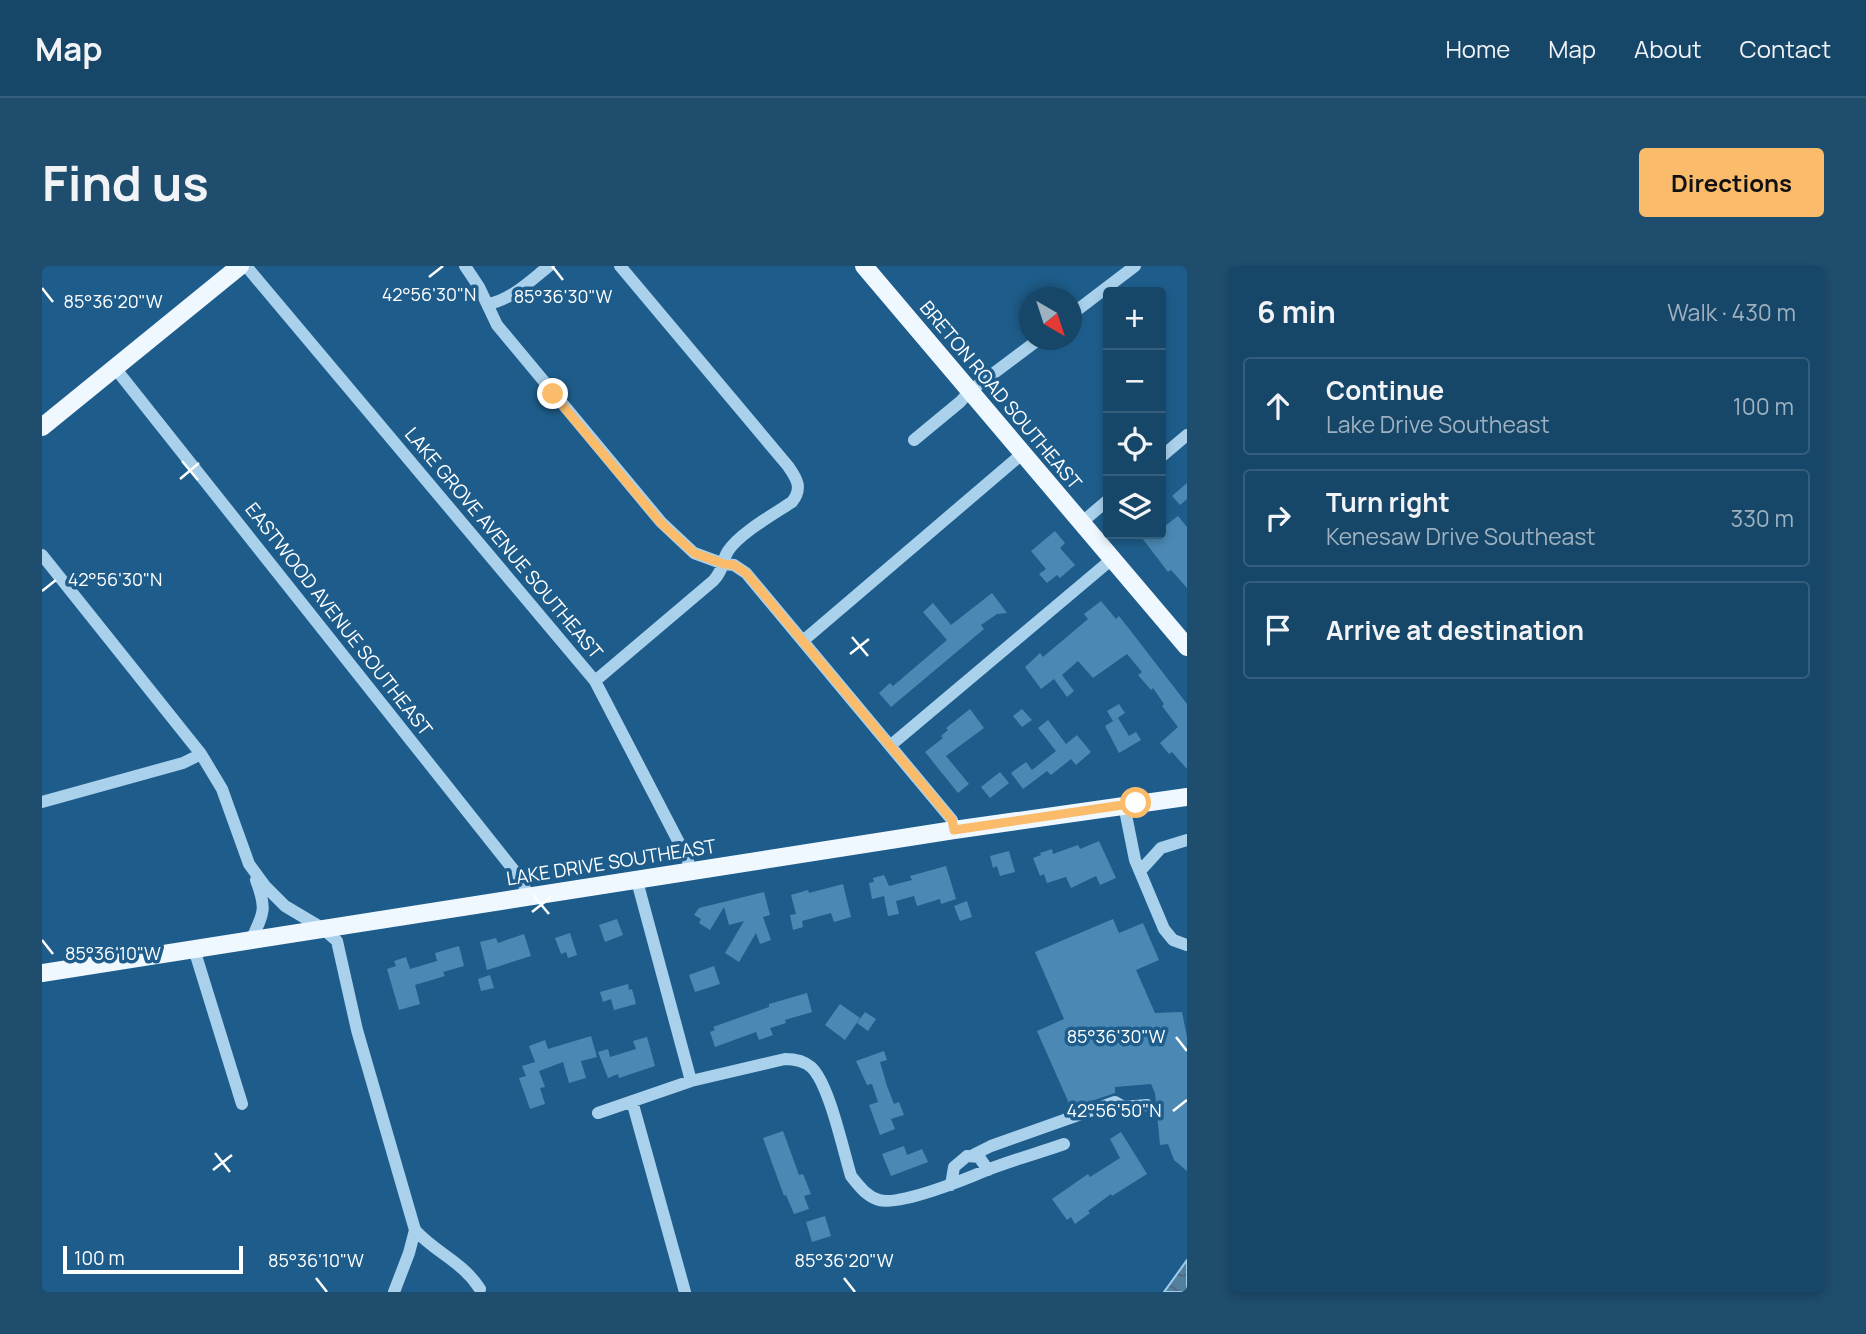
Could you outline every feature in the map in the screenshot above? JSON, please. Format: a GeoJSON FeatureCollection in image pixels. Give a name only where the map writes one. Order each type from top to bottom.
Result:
{"type":"FeatureCollection","features":[{"type":"Feature","properties":{"kind":"main road"},"geometry":{"type":"LineString","coordinates":[[42,427],[240,266]]}},
{"type":"Feature","properties":{"kind":"main road","name":"BRETON ROAD SOUTHEAST"},"geometry":{"type":"LineString","coordinates":[[864,266],[1187,647]]}},
{"type":"Feature","properties":{"kind":"main road","name":"LAKE DRIVE SOUTHEAST"},"geometry":{"type":"LineString","coordinates":[[42,973],[954,830],[1187,797]]}},
{"type":"Feature","properties":{"kind":"street","name":"LAKE GROVE AVENUE SOUTHEAST"},"geometry":{"type":"LineString","coordinates":[[246,266],[595,681],[688,860],[689,872]]}},
{"type":"Feature","properties":{"kind":"street"},"geometry":{"type":"LineString","coordinates":[[465,266],[488,304],[497,325],[661,523],[694,553],[734,565],[746,573],[952,820],[954,830]]}},
{"type":"Feature","properties":{"kind":"street"},"geometry":{"type":"LineString","coordinates":[[488,304],[510,295],[549,266]]}},
{"type":"Feature","properties":{"kind":"street"},"geometry":{"type":"LineString","coordinates":[[595,681],[713,581],[721,573],[729,550],[792,502],[799,487],[797,478],[620,266]]}},
{"type":"Feature","properties":{"kind":"street"},"geometry":{"type":"LineString","coordinates":[[1082,306],[1135,266]]}},
{"type":"Feature","properties":{"kind":"street"},"geometry":{"type":"LineString","coordinates":[[914,440],[970,391],[1025,350]]}},
{"type":"Feature","properties":{"kind":"street","name":"EASTWOOD AVENUE SOUTHEAST"},"geometry":{"type":"LineString","coordinates":[[115,368],[524,883],[526,897]]}},
{"type":"Feature","properties":{"kind":"street"},"geometry":{"type":"LineString","coordinates":[[1166,453],[1187,435]]}},
{"type":"Feature","properties":{"kind":"street"},"geometry":{"type":"LineString","coordinates":[[804,640],[1023,454]]}},
{"type":"Feature","properties":{"kind":"street"},"geometry":{"type":"LineString","coordinates":[[1081,523],[1103,504]]}},
{"type":"Feature","properties":{"kind":"street"},"geometry":{"type":"LineString","coordinates":[[42,555],[201,754],[222,789],[264,901],[263,912],[251,940]]}},
{"type":"Feature","properties":{"kind":"street"},"geometry":{"type":"LineString","coordinates":[[891,745],[1112,559]]}},
{"type":"Feature","properties":{"kind":"street"},"geometry":{"type":"LineString","coordinates":[[42,802],[183,762],[201,754]]}},
{"type":"Feature","properties":{"kind":"street"},"geometry":{"type":"LineString","coordinates":[[1124,805],[1135,860],[1164,929],[1173,940],[1187,945]]}},
{"type":"Feature","properties":{"kind":"street"},"geometry":{"type":"LineString","coordinates":[[1141,870],[1161,848],[1187,840]]}},
{"type":"Feature","properties":{"kind":"street"},"geometry":{"type":"LineString","coordinates":[[249,864],[265,886],[285,906],[322,928],[337,942],[357,1030],[415,1230],[433,1248],[460,1264],[480,1289]]}},
{"type":"Feature","properties":{"kind":"street"},"geometry":{"type":"LineString","coordinates":[[637,880],[691,1081]]}},
{"type":"Feature","properties":{"kind":"street"},"geometry":{"type":"LineString","coordinates":[[194,948],[242,1104]]}},
{"type":"Feature","properties":{"kind":"street"},"geometry":{"type":"LineString","coordinates":[[598,1113],[691,1081],[785,1059],[797,1059],[810,1066],[822,1081],[851,1176],[869,1196],[881,1201],[895,1200],[951,1185],[1064,1144]]}},
{"type":"Feature","properties":{"kind":"street"},"geometry":{"type":"LineString","coordinates":[[632,1101],[685,1292]]}},
{"type":"Feature","properties":{"kind":"street"},"geometry":{"type":"LineString","coordinates":[[951,1185],[954,1167],[967,1156],[991,1146],[1115,1102],[1124,1107],[1147,1105]]}},
{"type":"Feature","properties":{"kind":"street"},"geometry":{"type":"LineString","coordinates":[[973,1155],[979,1157],[988,1170]]}},
{"type":"Feature","properties":{"kind":"street"},"geometry":{"type":"LineString","coordinates":[[394,1292],[415,1230]]}},
{"type":"Feature","properties":{"kind":"water"},"geometry":{"type":"Polygon","coordinates":[[[1187,1260],[1187,1292],[1164,1292],[1187,1260]]]}},
{"type":"Feature","properties":{"kind":"building"},"geometry":{"type":"Polygon","coordinates":[[[1187,483],[1187,499],[1180,505],[1172,496],[1187,483]]]}},
{"type":"Feature","properties":{"kind":"building"},"geometry":{"type":"Polygon","coordinates":[[[1178,516],[1187,527],[1187,588],[1171,570],[1168,572],[1143,539],[1166,539],[1166,525],[1178,516]]]}},
{"type":"Feature","properties":{"kind":"building"},"geometry":{"type":"Polygon","coordinates":[[[1055,531],[1065,543],[1060,548],[1075,565],[1060,578],[1057,575],[1047,583],[1039,574],[1046,569],[1031,551],[1055,531]]]}},
{"type":"Feature","properties":{"kind":"building"},"geometry":{"type":"Polygon","coordinates":[[[992,593],[1007,613],[997,614],[981,625],[984,629],[891,707],[879,693],[890,683],[893,686],[947,640],[923,612],[933,603],[951,625],[992,593]]]}},
{"type":"Feature","properties":{"kind":"building"},"geometry":{"type":"Polygon","coordinates":[[[1101,601],[1116,619],[1119,616],[1187,704],[1187,769],[1160,743],[1178,727],[1162,706],[1164,704],[1153,688],[1151,690],[1138,675],[1142,672],[1127,654],[1093,678],[1078,661],[1062,675],[1074,691],[1067,697],[1054,679],[1041,689],[1025,667],[1040,653],[1043,657],[1088,619],[1084,614],[1101,601]]]}},
{"type":"Feature","properties":{"kind":"building"},"geometry":{"type":"Polygon","coordinates":[[[1119,704],[1125,713],[1113,721],[1107,711],[1119,704]]]}},
{"type":"Feature","properties":{"kind":"building"},"geometry":{"type":"Polygon","coordinates":[[[970,709],[984,728],[946,756],[969,784],[958,793],[925,752],[943,738],[941,736],[948,730],[946,728],[970,709]]]}},
{"type":"Feature","properties":{"kind":"building"},"geometry":{"type":"Polygon","coordinates":[[[1022,709],[1032,720],[1022,727],[1013,716],[1022,709]]]}},
{"type":"Feature","properties":{"kind":"building"},"geometry":{"type":"Polygon","coordinates":[[[1118,718],[1129,736],[1136,732],[1141,740],[1119,753],[1105,726],[1118,718]]]}},
{"type":"Feature","properties":{"kind":"building"},"geometry":{"type":"Polygon","coordinates":[[[1048,720],[1066,744],[1077,735],[1091,752],[1076,765],[1071,759],[1051,775],[1047,771],[1023,789],[1011,773],[1026,762],[1032,770],[1056,751],[1038,728],[1048,720]]]}},
{"type":"Feature","properties":{"kind":"building"},"geometry":{"type":"Polygon","coordinates":[[[1000,772],[1009,783],[990,798],[981,787],[1000,772]]]}},
{"type":"Feature","properties":{"kind":"building"},"geometry":{"type":"Polygon","coordinates":[[[1099,841],[1116,878],[1100,885],[1096,876],[1071,888],[1066,877],[1047,883],[1044,874],[1040,876],[1033,858],[1041,855],[1040,853],[1052,849],[1053,854],[1078,845],[1080,849],[1099,841]]]}},
{"type":"Feature","properties":{"kind":"building"},"geometry":{"type":"Polygon","coordinates":[[[1009,851],[1015,872],[1000,876],[997,866],[993,868],[990,856],[1009,851]]]}},
{"type":"Feature","properties":{"kind":"building"},"geometry":{"type":"Polygon","coordinates":[[[946,866],[956,899],[941,904],[940,899],[917,906],[914,896],[896,901],[899,914],[888,916],[884,896],[872,899],[869,883],[874,882],[873,878],[884,875],[889,886],[912,880],[910,876],[946,866]]]}},
{"type":"Feature","properties":{"kind":"building"},"geometry":{"type":"Polygon","coordinates":[[[843,884],[851,917],[834,922],[831,913],[802,921],[803,927],[793,930],[790,915],[796,914],[791,895],[843,884]]]}},
{"type":"Feature","properties":{"kind":"building"},"geometry":{"type":"Polygon","coordinates":[[[764,892],[770,915],[763,917],[771,940],[760,944],[756,933],[739,962],[725,953],[744,921],[729,925],[724,907],[710,930],[699,923],[701,919],[694,915],[699,908],[764,892]]]}},
{"type":"Feature","properties":{"kind":"building"},"geometry":{"type":"Polygon","coordinates":[[[967,901],[972,917],[960,921],[954,906],[967,901]]]}},
{"type":"Feature","properties":{"kind":"building"},"geometry":{"type":"Polygon","coordinates":[[[617,919],[623,935],[605,942],[599,925],[617,919]]]}},
{"type":"Feature","properties":{"kind":"building"},"geometry":{"type":"Polygon","coordinates":[[[1113,919],[1119,933],[1143,923],[1159,960],[1136,970],[1155,1013],[1182,1012],[1187,1037],[1187,1171],[1174,1160],[1168,1144],[1160,1145],[1155,1093],[1151,1084],[1115,1087],[1115,1093],[1071,1108],[1037,1031],[1064,1019],[1035,952],[1113,919]]]}},
{"type":"Feature","properties":{"kind":"building"},"geometry":{"type":"Polygon","coordinates":[[[570,933],[577,955],[568,958],[566,952],[561,954],[555,938],[570,933]]]}},
{"type":"Feature","properties":{"kind":"building"},"geometry":{"type":"Polygon","coordinates":[[[524,934],[531,956],[487,970],[480,942],[496,938],[498,943],[524,934]]]}},
{"type":"Feature","properties":{"kind":"building"},"geometry":{"type":"Polygon","coordinates":[[[459,946],[464,966],[443,972],[445,976],[415,985],[420,1004],[399,1010],[387,969],[396,966],[394,961],[406,957],[410,969],[437,961],[435,953],[459,946]]]}},
{"type":"Feature","properties":{"kind":"building"},"geometry":{"type":"Polygon","coordinates":[[[714,966],[720,984],[695,992],[689,975],[714,966]]]}},
{"type":"Feature","properties":{"kind":"building"},"geometry":{"type":"Polygon","coordinates":[[[490,975],[494,988],[481,991],[478,979],[490,975]]]}},
{"type":"Feature","properties":{"kind":"building"},"geometry":{"type":"Polygon","coordinates":[[[628,984],[636,1004],[614,1010],[611,999],[603,1002],[600,992],[628,984]]]}},
{"type":"Feature","properties":{"kind":"building"},"geometry":{"type":"Polygon","coordinates":[[[807,993],[812,1012],[785,1020],[786,1023],[770,1028],[773,1035],[759,1040],[756,1032],[715,1047],[710,1032],[715,1030],[713,1027],[769,1007],[769,1004],[807,993]]]}},
{"type":"Feature","properties":{"kind":"building"},"geometry":{"type":"Polygon","coordinates":[[[840,1004],[860,1018],[845,1040],[825,1025],[840,1004]]]}},
{"type":"Feature","properties":{"kind":"building"},"geometry":{"type":"Polygon","coordinates":[[[865,1012],[876,1019],[868,1031],[857,1023],[865,1012]]]}},
{"type":"Feature","properties":{"kind":"building"},"geometry":{"type":"Polygon","coordinates":[[[591,1036],[597,1057],[581,1061],[586,1078],[569,1083],[563,1062],[539,1071],[545,1087],[540,1088],[545,1104],[530,1109],[519,1078],[526,1076],[522,1066],[535,1062],[529,1046],[545,1040],[548,1049],[591,1036]]]}},
{"type":"Feature","properties":{"kind":"building"},"geometry":{"type":"Polygon","coordinates":[[[647,1037],[655,1066],[619,1078],[618,1074],[608,1078],[598,1052],[608,1049],[610,1057],[636,1049],[633,1041],[647,1037]]]}},
{"type":"Feature","properties":{"kind":"building"},"geometry":{"type":"Polygon","coordinates":[[[884,1051],[887,1060],[880,1062],[887,1086],[894,1104],[899,1102],[904,1115],[891,1119],[895,1129],[880,1135],[869,1105],[878,1102],[872,1084],[867,1085],[856,1061],[884,1051]]]}},
{"type":"Feature","properties":{"kind":"building"},"geometry":{"type":"Polygon","coordinates":[[[783,1131],[799,1175],[803,1174],[811,1194],[804,1196],[809,1209],[794,1214],[786,1195],[784,1196],[763,1138],[783,1131]]]}},
{"type":"Feature","properties":{"kind":"building"},"geometry":{"type":"Polygon","coordinates":[[[1121,1132],[1147,1174],[1112,1196],[1111,1194],[1075,1224],[1071,1217],[1067,1220],[1052,1199],[1088,1174],[1090,1177],[1120,1158],[1110,1139],[1121,1132]]]}},
{"type":"Feature","properties":{"kind":"building"},"geometry":{"type":"Polygon","coordinates":[[[904,1146],[907,1155],[922,1149],[928,1162],[891,1176],[882,1154],[904,1146]]]}},
{"type":"Feature","properties":{"kind":"building"},"geometry":{"type":"Polygon","coordinates":[[[825,1216],[831,1236],[812,1242],[806,1222],[825,1216]]]}},
{"type":"Feature","properties":{"kind":"route"},"geometry":{"type":"LineString","coordinates":[[553,394],[661,523],[694,553],[734,565],[746,573],[952,820],[954,830],[1136,803]]}}]}
